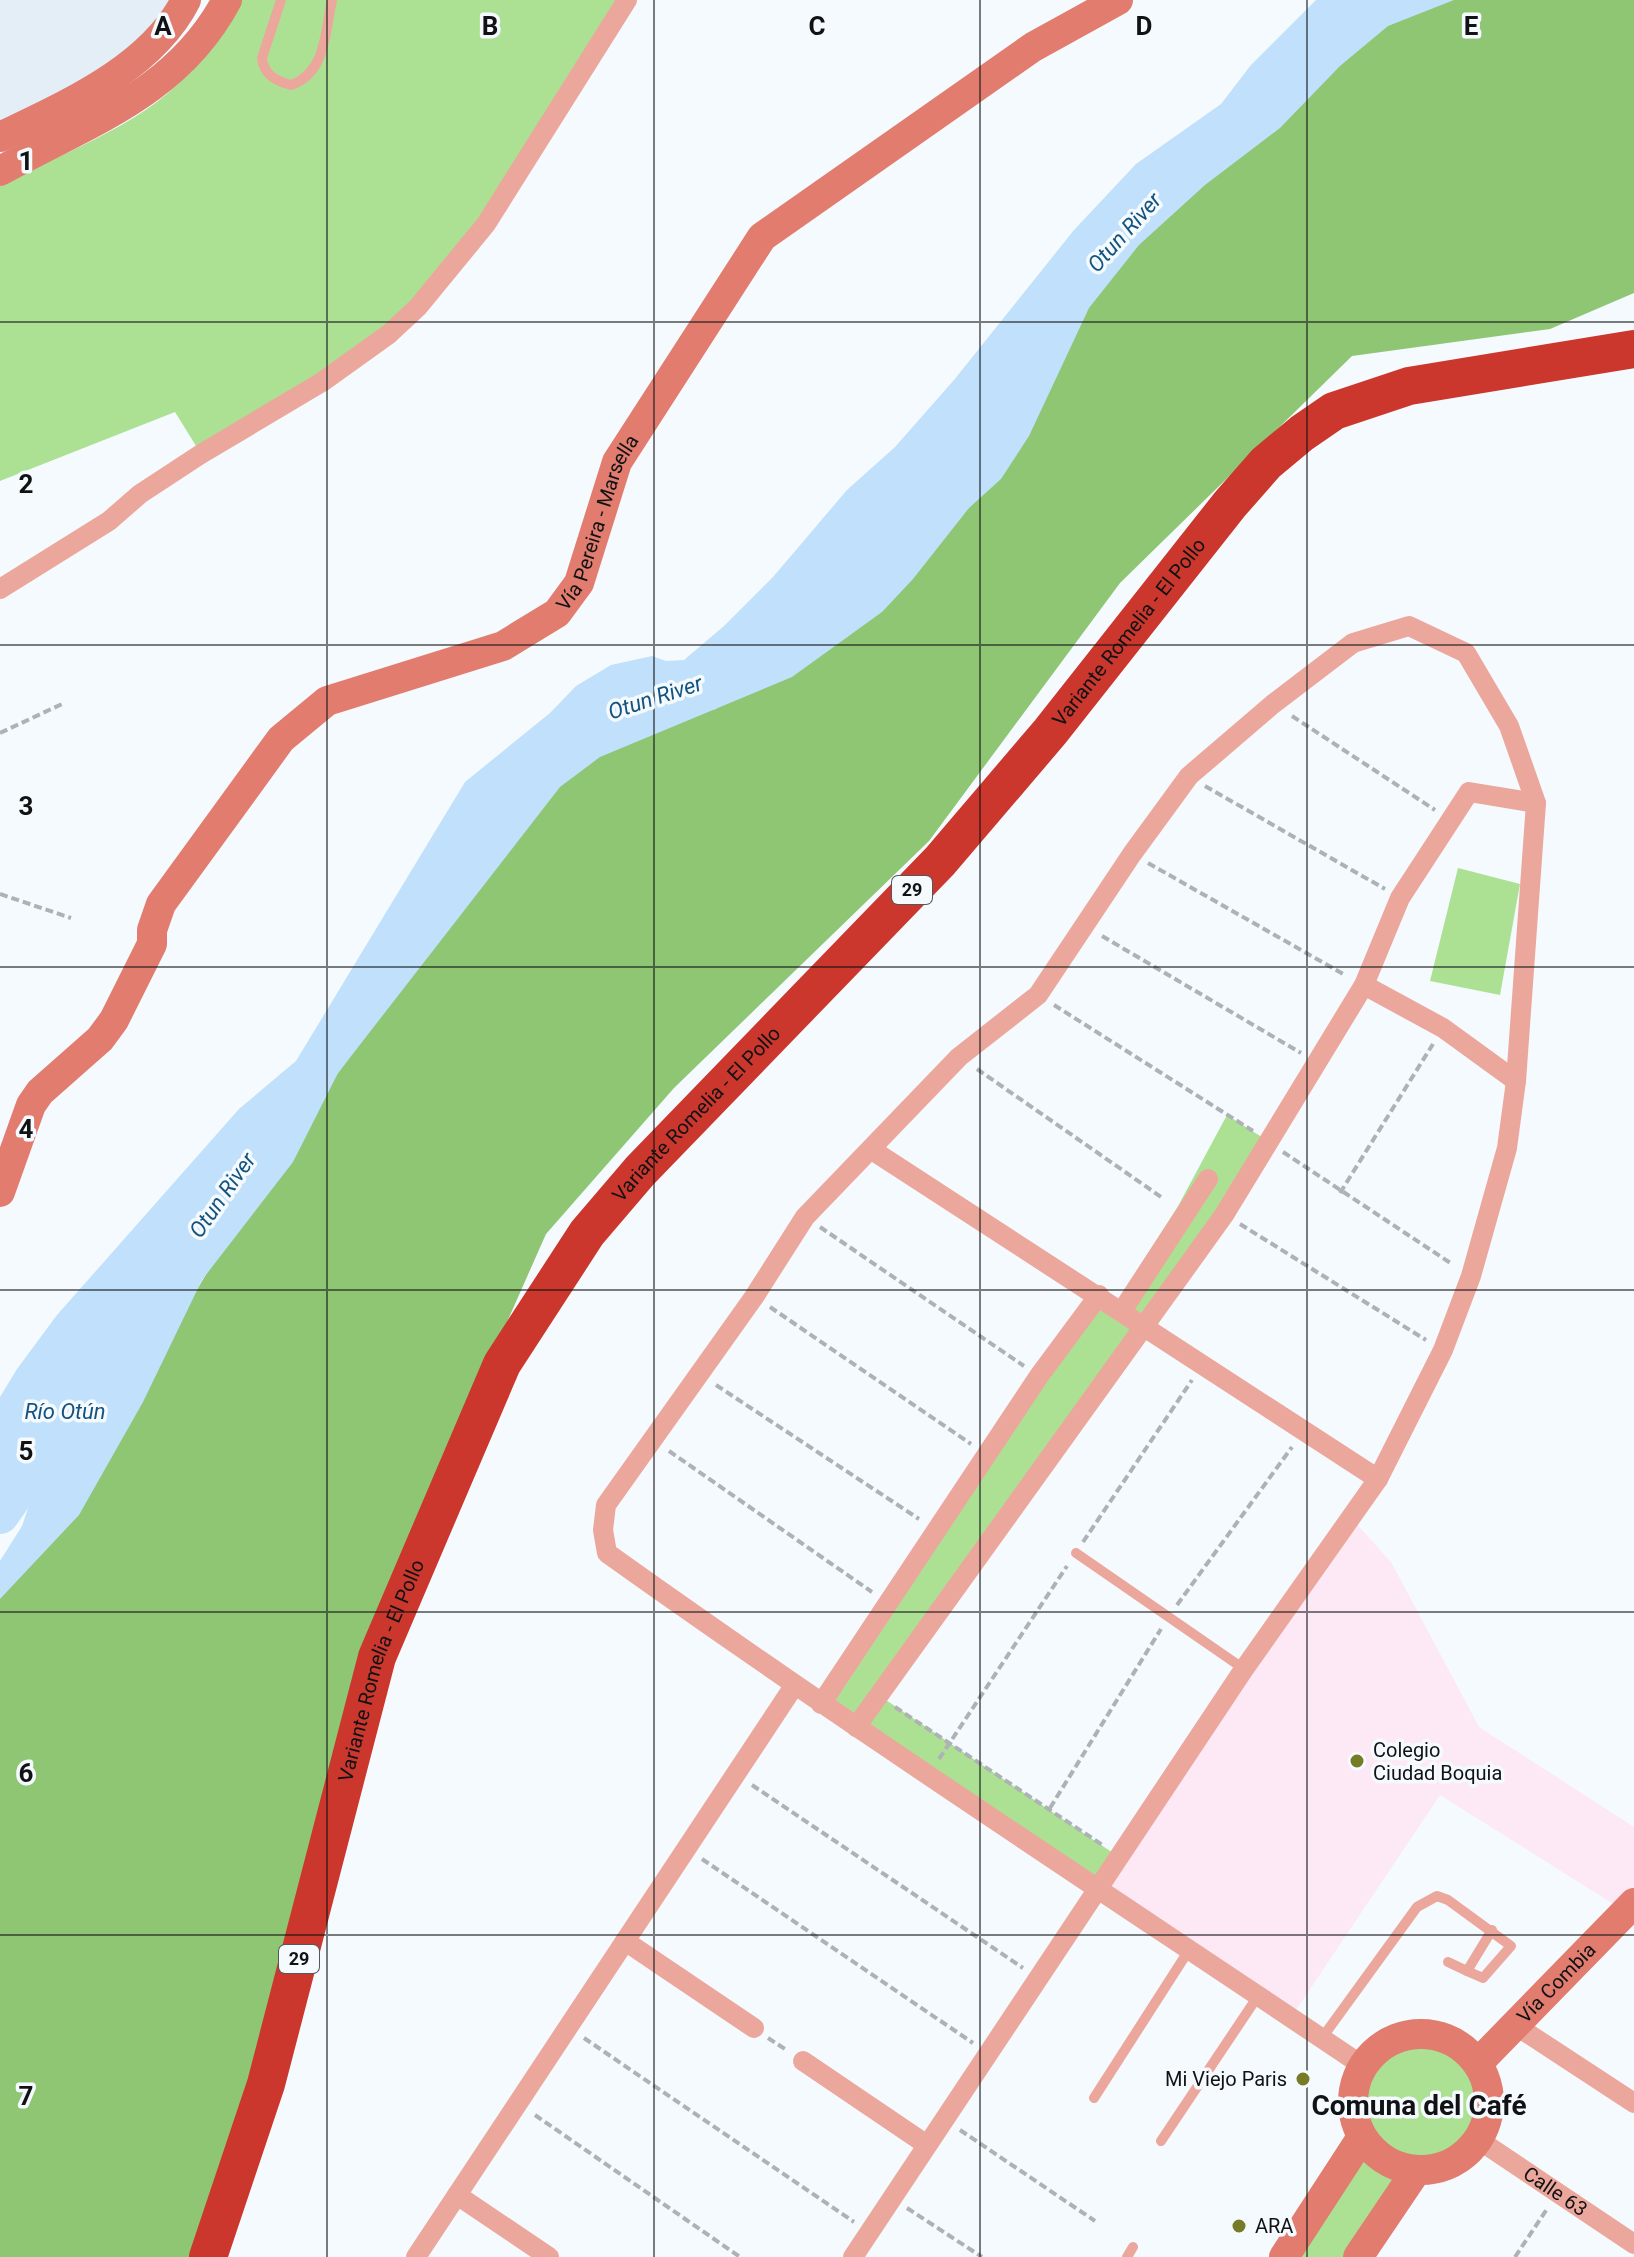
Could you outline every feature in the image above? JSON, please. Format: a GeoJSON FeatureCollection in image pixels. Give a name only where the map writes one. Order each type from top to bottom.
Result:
{"type":"FeatureCollection","features":[{"type":"Feature","properties":{"kind":"highway","name":"Variante Romelia - El Pollo"},"geometry":{"type":"LineString","coordinates":[[208,2257],[266,2084],[377,1657],[502,1364],[587,1233],[640,1171],[940,861],[1050,732],[1230,504],[1266,463],[1334,411],[1409,386],[1634,349]]}},
{"type":"Feature","properties":{"kind":"street"},"geometry":{"type":"LineString","coordinates":[[0,137],[102,84],[143,53],[166,29],[186,0]]}},
{"type":"Feature","properties":{"kind":"street"},"geometry":{"type":"LineString","coordinates":[[0,171],[156,87],[198,46],[227,0]]}},
{"type":"Feature","properties":{"kind":"street"},"geometry":{"type":"LineString","coordinates":[[0,589],[109,521],[140,494],[201,454],[322,382],[389,334],[418,307],[486,224],[627,0]]}},
{"type":"Feature","properties":{"kind":"street","name":"Vía Pereira - Marsella"},"geometry":{"type":"LineString","coordinates":[[0,1192],[31,1105],[56,1075],[100,1039],[114,1020],[152,944],[152,930],[161,904],[281,739],[327,701],[503,646],[557,613],[579,583],[617,462],[762,237],[1033,47],[1118,0]]}},
{"type":"Feature","properties":{"kind":"street"},"geometry":{"type":"LineString","coordinates":[[853,2257],[927,2145],[1039,1978],[1098,1889],[1119,1857],[1244,1669],[1378,1479],[1443,1350],[1471,1276],[1507,1148],[1516,1081],[1536,803],[1509,726],[1466,653],[1409,626],[1353,643],[1273,704],[1189,776],[1132,854],[1038,995],[959,1057],[805,1217],[754,1297],[606,1505],[603,1530],[607,1553],[794,1686],[928,1776],[1098,1889],[1258,1996],[1322,2038],[1363,2066]]}},
{"type":"Feature","properties":{"kind":"street"},"geometry":{"type":"LineString","coordinates":[[856,1727],[1224,1215],[1364,985],[1400,898],[1449,819],[1469,792],[1536,803]]}},
{"type":"Feature","properties":{"kind":"street"},"geometry":{"type":"LineString","coordinates":[[1364,985],[1443,1028],[1516,1081]]}},
{"type":"Feature","properties":{"kind":"street"},"geometry":{"type":"LineString","coordinates":[[872,1150],[1378,1479]]}},
{"type":"Feature","properties":{"kind":"street"},"geometry":{"type":"LineString","coordinates":[[1122,1311],[1208,1179]]}},
{"type":"Feature","properties":{"kind":"street"},"geometry":{"type":"LineString","coordinates":[[821,1704],[1039,1376],[1099,1295]]}},
{"type":"Feature","properties":{"kind":"street"},"geometry":{"type":"LineString","coordinates":[[416,2257],[794,1686]]}},
{"type":"Feature","properties":{"kind":"street","name":"Vía Combia"},"geometry":{"type":"LineString","coordinates":[[1478,2063],[1634,1903]]}},
{"type":"Feature","properties":{"kind":"street"},"geometry":{"type":"LineString","coordinates":[[625,1941],[754,2028]]}},
{"type":"Feature","properties":{"kind":"street"},"geometry":{"type":"LineString","coordinates":[[1515,2025],[1634,2103]]}},
{"type":"Feature","properties":{"kind":"street"},"geometry":{"type":"LineString","coordinates":[[1410,2034],[1448,2039],[1465,2048],[1478,2063],[1490,2101],[1479,2140],[1451,2164],[1416,2171],[1395,2165],[1376,2154],[1362,2137],[1353,2101],[1363,2066],[1384,2045],[1410,2034]]}},
{"type":"Feature","properties":{"kind":"street"},"geometry":{"type":"LineString","coordinates":[[803,2061],[927,2145]]}},
{"type":"Feature","properties":{"kind":"street"},"geometry":{"type":"LineString","coordinates":[[1284,2257],[1362,2137]]}},
{"type":"Feature","properties":{"kind":"street","name":"Calle 63"},"geometry":{"type":"LineString","coordinates":[[1479,2140],[1634,2244]]}},
{"type":"Feature","properties":{"kind":"street"},"geometry":{"type":"LineString","coordinates":[[1358,2257],[1416,2171]]}},
{"type":"Feature","properties":{"kind":"street"},"geometry":{"type":"LineString","coordinates":[[457,2195],[549,2257]]}},
{"type":"Feature","properties":{"kind":"lane"},"geometry":{"type":"LineString","coordinates":[[281,0],[262,58],[263,67],[268,74],[291,85],[311,76],[320,59],[332,0]]}},
{"type":"Feature","properties":{"kind":"lane"},"geometry":{"type":"LineString","coordinates":[[1076,1553],[1244,1669]]}},
{"type":"Feature","properties":{"kind":"lane"},"geometry":{"type":"LineString","coordinates":[[1322,2038],[1417,1907],[1437,1896],[1448,1900],[1510,1944],[1510,1950],[1483,1978],[1448,1962]]}},
{"type":"Feature","properties":{"kind":"lane"},"geometry":{"type":"LineString","coordinates":[[1467,1971],[1492,1930]]}},
{"type":"Feature","properties":{"kind":"lane"},"geometry":{"type":"LineString","coordinates":[[1094,2098],[1189,1950]]}},
{"type":"Feature","properties":{"kind":"lane"},"geometry":{"type":"LineString","coordinates":[[1161,2141],[1258,1996]]}},
{"type":"Feature","properties":{"kind":"path"},"geometry":{"type":"LineString","coordinates":[[0,733],[62,704]]}},
{"type":"Feature","properties":{"kind":"path"},"geometry":{"type":"LineString","coordinates":[[1273,704],[1449,819]]}},
{"type":"Feature","properties":{"kind":"path"},"geometry":{"type":"LineString","coordinates":[[1189,776],[1400,898]]}},
{"type":"Feature","properties":{"kind":"path"},"geometry":{"type":"LineString","coordinates":[[1132,854],[1364,985]]}},
{"type":"Feature","properties":{"kind":"path"},"geometry":{"type":"LineString","coordinates":[[0,894],[71,918]]}},
{"type":"Feature","properties":{"kind":"path"},"geometry":{"type":"LineString","coordinates":[[1086,927],[1317,1063]]}},
{"type":"Feature","properties":{"kind":"path"},"geometry":{"type":"LineString","coordinates":[[1038,995],[1268,1141],[1340,1193],[1471,1276]]}},
{"type":"Feature","properties":{"kind":"path"},"geometry":{"type":"LineString","coordinates":[[1340,1193],[1443,1028]]}},
{"type":"Feature","properties":{"kind":"path"},"geometry":{"type":"LineString","coordinates":[[959,1057],[1164,1199]]}},
{"type":"Feature","properties":{"kind":"path"},"geometry":{"type":"LineString","coordinates":[[1224,1215],[1443,1350]]}},
{"type":"Feature","properties":{"kind":"path"},"geometry":{"type":"LineString","coordinates":[[805,1217],[1039,1376]]}},
{"type":"Feature","properties":{"kind":"path"},"geometry":{"type":"LineString","coordinates":[[754,1297],[987,1455]]}},
{"type":"Feature","properties":{"kind":"path"},"geometry":{"type":"LineString","coordinates":[[928,1776],[1202,1365]]}},
{"type":"Feature","properties":{"kind":"path"},"geometry":{"type":"LineString","coordinates":[[700,1375],[937,1530]]}},
{"type":"Feature","properties":{"kind":"path"},"geometry":{"type":"LineString","coordinates":[[654,1440],[888,1603]]}},
{"type":"Feature","properties":{"kind":"path"},"geometry":{"type":"LineString","coordinates":[[877,1695],[1119,1857]]}},
{"type":"Feature","properties":{"kind":"path"},"geometry":{"type":"LineString","coordinates":[[736,1774],[1039,1978]]}},
{"type":"Feature","properties":{"kind":"path"},"geometry":{"type":"LineString","coordinates":[[687,1849],[988,2054]]}},
{"type":"Feature","properties":{"kind":"path"},"geometry":{"type":"LineString","coordinates":[[568,2027],[869,2233]]}},
{"type":"Feature","properties":{"kind":"path"},"geometry":{"type":"LineString","coordinates":[[754,2028],[803,2061]]}},
{"type":"Feature","properties":{"kind":"path"},"geometry":{"type":"LineString","coordinates":[[518,2103],[740,2257]]}},
{"type":"Feature","properties":{"kind":"path"},"geometry":{"type":"LineString","coordinates":[[944,2120],[1095,2221]]}},
{"type":"Feature","properties":{"kind":"path"},"geometry":{"type":"LineString","coordinates":[[1515,2257],[1558,2193]]}},
{"type":"Feature","properties":{"kind":"path"},"geometry":{"type":"LineString","coordinates":[[892,2198],[982,2257]]}},
{"type":"Feature","properties":{"kind":"shaded area"},"geometry":{"type":"Polygon","coordinates":[[[0,0],[186,0],[166,29],[0,137],[0,0]]]}},
{"type":"Feature","properties":{"kind":"shaded area","name":"Colegio Ciudad Boquia"},"geometry":{"type":"Polygon","coordinates":[[[1352,1519],[1391,1562],[1479,1727],[1634,1827],[1634,1903],[1626,1912],[1440,1795],[1290,2019],[1098,1889],[1352,1519]]]}},
{"type":"Feature","properties":{"kind":"green space"},"geometry":{"type":"Polygon","coordinates":[[[238,0],[627,0],[418,307],[201,454],[175,412],[0,481],[0,186],[98,138],[167,94],[199,58],[238,0]]]}},
{"type":"Feature","properties":{"kind":"green space"},"geometry":{"type":"Polygon","coordinates":[[[1393,0],[1634,0],[1634,293],[1550,329],[1352,356],[1120,583],[929,841],[674,1088],[546,1234],[422,1514],[197,2257],[0,2257],[0,1568],[195,1293],[274,1160],[363,1039],[432,920],[604,730],[716,709],[1113,240],[1393,0]]]}},
{"type":"Feature","properties":{"kind":"green space"},"geometry":{"type":"Polygon","coordinates":[[[1458,868],[1520,884],[1500,995],[1430,981],[1458,868]]]}},
{"type":"Feature","properties":{"kind":"green space"},"geometry":{"type":"Polygon","coordinates":[[[1227,1115],[1268,1141],[877,1694],[1119,1857],[1098,1889],[821,1704],[1099,1295],[1115,1305],[1177,1208],[1227,1115]]]}},
{"type":"Feature","properties":{"kind":"green space"},"geometry":{"type":"Polygon","coordinates":[[[1410,2034],[1444,2039],[1468,2053],[1483,2074],[1489,2099],[1485,2124],[1472,2146],[1449,2163],[1416,2171],[1358,2257],[1284,2257],[1362,2138],[1355,2104],[1360,2074],[1379,2050],[1410,2034]]]}},
{"type":"Feature","properties":{"kind":"water","name":"Río Otún"},"geometry":{"type":"Polygon","coordinates":[[[1316,0],[1454,0],[1388,26],[1340,66],[1280,128],[1205,185],[1139,245],[1089,308],[1029,436],[1001,479],[969,508],[913,579],[882,612],[792,677],[600,757],[560,787],[338,1073],[293,1162],[202,1280],[143,1402],[79,1515],[0,1599],[0,1561],[22,1526],[38,1479],[25,1465],[0,1482],[0,1397],[57,1315],[239,1109],[296,1061],[465,782],[550,713],[576,686],[611,665],[652,656],[666,661],[684,660],[724,626],[773,577],[847,490],[895,447],[954,380],[1074,230],[1136,164],[1221,104],[1251,65],[1316,0]]]}},
{"type":"Feature","properties":{"kind":"waterway","name":"Otun River"},"geometry":{"type":"LineString","coordinates":[[0,1515],[61,1429]]}},
{"type":"Feature","properties":{"kind":"place","name":"Colegio Ciudad Boquia"},"geometry":{"type":"Point","coordinates":[1357,1761]}},
{"type":"Feature","properties":{"kind":"place","name":"Mi Viejo Paris"},"geometry":{"type":"Point","coordinates":[1303,2079]}},
{"type":"Feature","properties":{"kind":"place","name":"ARA"},"geometry":{"type":"Point","coordinates":[1239,2226]}},
{"type":"Feature","properties":{"kind":"district","name":"Comuna del Café"},"geometry":{"type":"Point","coordinates":[1419,2105]}}]}
